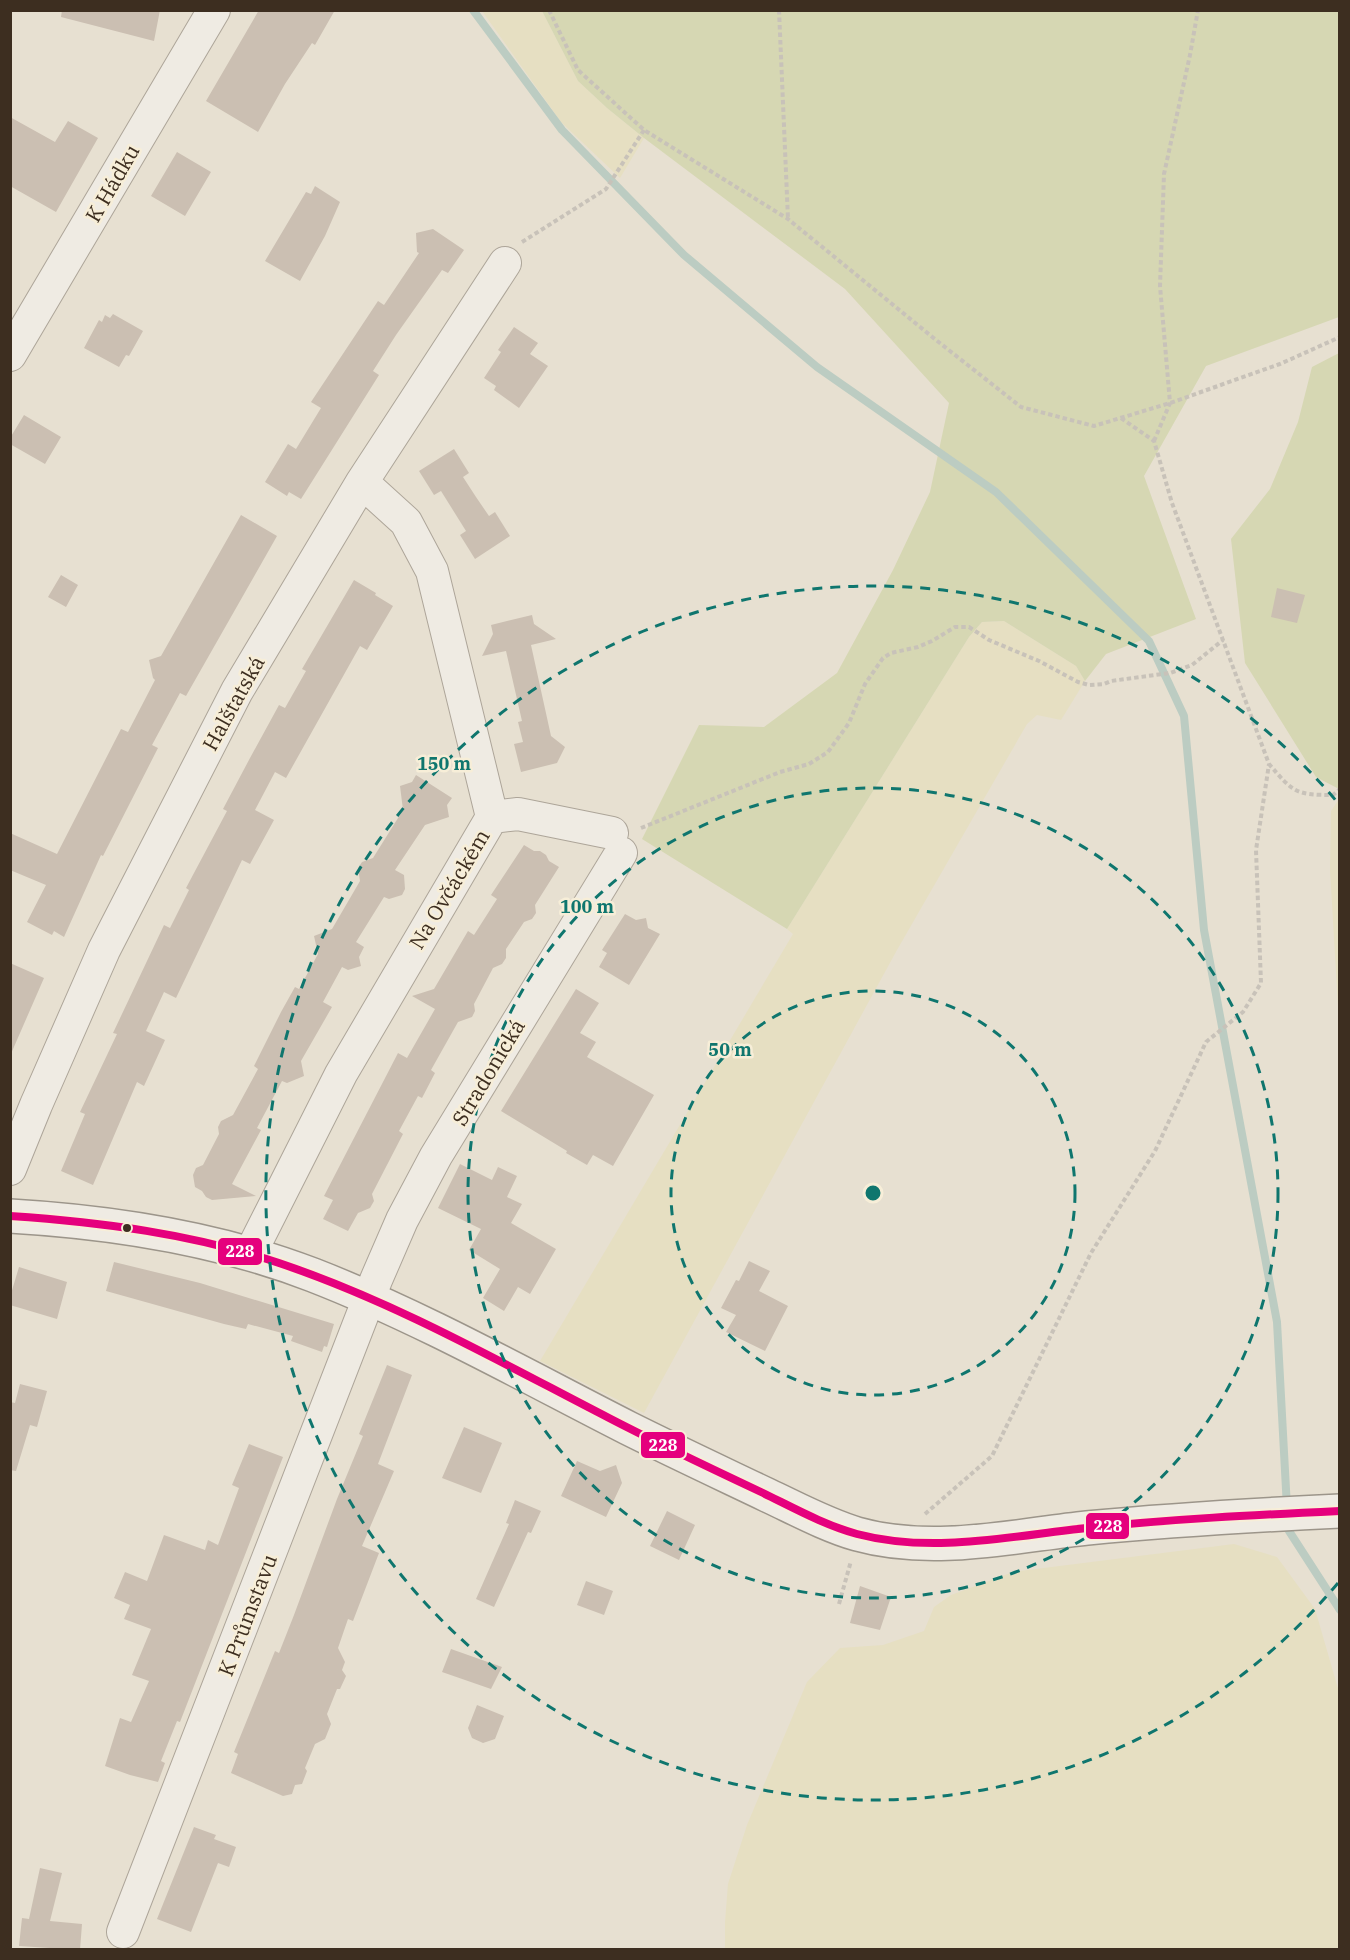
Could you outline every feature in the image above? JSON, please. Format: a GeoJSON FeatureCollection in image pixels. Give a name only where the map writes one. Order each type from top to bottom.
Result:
{"type":"FeatureCollection","features":[{"type":"Feature","properties":{"kind":"street","name":"K Hádku"},"geometry":{"type":"LineString","coordinates":[[10,356],[214,10]]}},
{"type":"Feature","properties":{"kind":"street","name":"Halštatská"},"geometry":{"type":"LineString","coordinates":[[10,1169],[104,950],[237,691],[362,482],[505,263]]}},
{"type":"Feature","properties":{"kind":"street","name":"Na Ovčáckém"},"geometry":{"type":"LineString","coordinates":[[250,1254],[341,1074],[492,818],[432,571],[406,522],[362,482]]}},
{"type":"Feature","properties":{"kind":"street"},"geometry":{"type":"LineString","coordinates":[[492,818],[518,814],[622,839]]}},
{"type":"Feature","properties":{"kind":"street","name":"Stradonická"},"geometry":{"type":"LineString","coordinates":[[369,1299],[402,1220],[436,1156],[622,839]]}},
{"type":"Feature","properties":{"kind":"street"},"geometry":{"type":"LineString","coordinates":[[10,1216],[74,1220],[153,1232],[250,1254],[311,1274],[437,1331],[672,1450],[821,1521],[858,1534],[906,1543],[971,1542],[1090,1528],[1340,1511]]}},
{"type":"Feature","properties":{"kind":"street","name":"K Průmstavu"},"geometry":{"type":"LineString","coordinates":[[123,1932],[369,1299]]}},
{"type":"Feature","properties":{"kind":"path"},"geometry":{"type":"LineString","coordinates":[[549,10],[578,70],[644,130],[788,219],[1021,407],[1094,426],[1170,403],[1280,364],[1340,337]]}},
{"type":"Feature","properties":{"kind":"path"},"geometry":{"type":"LineString","coordinates":[[779,10],[788,219]]}},
{"type":"Feature","properties":{"kind":"path"},"geometry":{"type":"LineString","coordinates":[[1198,10],[1191,55],[1164,174],[1160,286],[1170,403],[1154,441],[1172,503],[1269,764],[1287,785],[1305,795],[1333,795],[1340,789]]}},
{"type":"Feature","properties":{"kind":"path"},"geometry":{"type":"LineString","coordinates":[[505,263],[521,243],[606,189],[644,130]]}},
{"type":"Feature","properties":{"kind":"path"},"geometry":{"type":"LineString","coordinates":[[1120,418],[1154,441]]}},
{"type":"Feature","properties":{"kind":"path"},"geometry":{"type":"LineString","coordinates":[[622,839],[780,771],[809,764],[828,752],[849,723],[865,684],[883,658],[891,653],[918,647],[932,641],[955,627],[969,627],[989,640],[1089,685],[1170,673],[1192,665],[1223,640]]}},
{"type":"Feature","properties":{"kind":"path"},"geometry":{"type":"LineString","coordinates":[[906,1543],[927,1511],[992,1456],[1091,1253],[1155,1151],[1206,1042],[1243,1012],[1261,982],[1256,850],[1269,764]]}},
{"type":"Feature","properties":{"kind":"path"},"geometry":{"type":"LineString","coordinates":[[839,1604],[858,1534]]}},
{"type":"Feature","properties":{"kind":"shaded area"},"geometry":{"type":"Polygon","coordinates":[[[482,11],[542,11],[578,81],[644,138],[620,178],[561,122],[482,11]]]}},
{"type":"Feature","properties":{"kind":"shaded area"},"geometry":{"type":"Polygon","coordinates":[[[1004,621],[1076,666],[1085,681],[1061,720],[1037,715],[1027,724],[897,950],[644,1413],[540,1361],[793,934],[787,929],[969,637],[982,622],[1004,621]]]}},
{"type":"Feature","properties":{"kind":"shaded area"},"geometry":{"type":"Polygon","coordinates":[[[1339,799],[1339,1023],[1330,870],[1331,811],[1339,799]]]}},
{"type":"Feature","properties":{"kind":"shaded area"},"geometry":{"type":"Polygon","coordinates":[[[1234,1544],[1277,1557],[1315,1609],[1339,1692],[1339,1949],[725,1949],[728,1884],[747,1825],[807,1682],[840,1648],[883,1645],[924,1631],[934,1607],[951,1595],[1013,1572],[1234,1544]]]}},
{"type":"Feature","properties":{"kind":"green space"},"geometry":{"type":"Polygon","coordinates":[[[542,11],[1339,11],[1339,317],[1206,366],[1144,476],[1196,619],[1106,654],[1085,681],[1076,666],[1004,621],[982,622],[969,637],[787,929],[642,839],[699,725],[764,727],[837,673],[893,570],[930,492],[949,403],[845,289],[644,138],[578,81],[542,11]]]}},
{"type":"Feature","properties":{"kind":"green space"},"geometry":{"type":"Polygon","coordinates":[[[1339,353],[1339,789],[1316,777],[1245,663],[1231,539],[1270,489],[1298,422],[1312,367],[1339,353]]]}},
{"type":"Feature","properties":{"kind":"building"},"geometry":{"type":"Polygon","coordinates":[[[62,10],[160,10],[154,41],[61,17],[62,10]]]}},
{"type":"Feature","properties":{"kind":"building"},"geometry":{"type":"Polygon","coordinates":[[[259,10],[335,10],[315,45],[312,43],[285,84],[258,132],[206,101],[259,10]]]}},
{"type":"Feature","properties":{"kind":"building"},"geometry":{"type":"Polygon","coordinates":[[[10,117],[55,142],[68,121],[98,138],[56,212],[10,186],[10,117]]]}},
{"type":"Feature","properties":{"kind":"building"},"geometry":{"type":"Polygon","coordinates":[[[177,152],[211,172],[185,216],[151,196],[177,152]]]}},
{"type":"Feature","properties":{"kind":"building"},"geometry":{"type":"Polygon","coordinates":[[[315,186],[340,202],[325,236],[300,281],[265,261],[306,192],[311,194],[315,186]]]}},
{"type":"Feature","properties":{"kind":"building"},"geometry":{"type":"Polygon","coordinates":[[[433,229],[464,250],[448,273],[442,270],[396,335],[373,371],[379,375],[301,499],[289,492],[287,496],[265,482],[288,444],[296,449],[321,408],[311,402],[378,301],[384,305],[419,253],[417,252],[416,233],[433,229]]]}},
{"type":"Feature","properties":{"kind":"building"},"geometry":{"type":"Polygon","coordinates":[[[113,314],[143,331],[129,356],[126,355],[119,367],[84,348],[99,320],[102,322],[105,315],[110,318],[113,314]]]}},
{"type":"Feature","properties":{"kind":"building"},"geometry":{"type":"Polygon","coordinates":[[[514,327],[538,343],[530,354],[548,366],[519,408],[494,390],[496,386],[484,378],[501,352],[498,350],[514,327]]]}},
{"type":"Feature","properties":{"kind":"building"},"geometry":{"type":"Polygon","coordinates":[[[24,415],[61,437],[45,464],[10,444],[10,438],[24,415]]]}},
{"type":"Feature","properties":{"kind":"building"},"geometry":{"type":"Polygon","coordinates":[[[454,449],[469,473],[463,477],[489,516],[495,512],[510,536],[475,559],[460,535],[466,531],[441,491],[434,495],[419,471],[454,449]]]}},
{"type":"Feature","properties":{"kind":"building"},"geometry":{"type":"Polygon","coordinates":[[[241,515],[277,536],[186,696],[180,693],[152,745],[158,748],[103,856],[101,855],[64,937],[54,931],[52,935],[27,922],[46,885],[10,870],[10,833],[57,854],[121,729],[128,732],[155,680],[149,660],[161,656],[241,515]]]}},
{"type":"Feature","properties":{"kind":"building"},"geometry":{"type":"Polygon","coordinates":[[[61,575],[78,585],[66,607],[48,597],[61,575]]]}},
{"type":"Feature","properties":{"kind":"building"},"geometry":{"type":"Polygon","coordinates":[[[354,580],[393,606],[367,650],[360,646],[286,778],[275,772],[255,810],[274,820],[250,864],[242,860],[176,998],[164,992],[146,1031],[165,1040],[144,1086],[137,1082],[93,1185],[61,1171],[85,1114],[80,1112],[117,1034],[113,1033],[164,925],[170,928],[189,890],[186,888],[227,811],[223,809],[279,705],[285,708],[306,671],[302,669],[354,580]]]}},
{"type":"Feature","properties":{"kind":"building"},"geometry":{"type":"Polygon","coordinates":[[[1277,588],[1305,595],[1297,623],[1271,617],[1277,588]]]}},
{"type":"Feature","properties":{"kind":"building"},"geometry":{"type":"Polygon","coordinates":[[[532,615],[534,624],[556,639],[531,645],[551,736],[565,747],[557,763],[521,772],[514,744],[523,742],[518,722],[522,721],[506,651],[482,656],[493,634],[491,625],[532,615]]]}},
{"type":"Feature","properties":{"kind":"building"},"geometry":{"type":"Polygon","coordinates":[[[416,775],[452,798],[447,805],[449,817],[425,825],[395,870],[404,875],[405,889],[402,895],[389,899],[384,897],[356,942],[364,947],[359,957],[361,966],[348,970],[342,967],[323,1002],[332,1007],[301,1061],[304,1076],[287,1083],[282,1081],[257,1128],[261,1130],[232,1184],[256,1196],[212,1200],[195,1187],[193,1175],[196,1168],[203,1165],[219,1134],[218,1127],[221,1121],[233,1115],[258,1069],[254,1066],[281,1012],[295,987],[299,989],[318,954],[314,936],[332,929],[360,881],[358,868],[362,862],[373,858],[403,810],[400,786],[412,782],[416,775]]]}},
{"type":"Feature","properties":{"kind":"building"},"geometry":{"type":"Polygon","coordinates":[[[524,845],[534,851],[540,851],[549,861],[559,867],[535,905],[536,913],[532,919],[524,922],[506,949],[506,958],[502,964],[493,968],[474,1004],[475,1011],[472,1017],[458,1022],[431,1070],[435,1073],[422,1098],[418,1096],[399,1131],[403,1134],[372,1194],[374,1201],[370,1208],[358,1213],[348,1231],[323,1219],[333,1200],[324,1196],[398,1053],[407,1058],[435,1009],[412,996],[434,989],[468,931],[474,935],[497,899],[491,895],[524,845]]]}},
{"type":"Feature","properties":{"kind":"building"},"geometry":{"type":"Polygon","coordinates":[[[625,914],[636,920],[646,918],[648,928],[660,934],[629,985],[599,967],[607,953],[602,950],[625,914]]]}},
{"type":"Feature","properties":{"kind":"building"},"geometry":{"type":"Polygon","coordinates":[[[10,963],[44,978],[10,1056],[10,963]]]}},
{"type":"Feature","properties":{"kind":"building"},"geometry":{"type":"Polygon","coordinates":[[[576,989],[599,1003],[580,1033],[596,1042],[587,1057],[654,1095],[613,1166],[593,1155],[587,1165],[501,1111],[576,989]]]}},
{"type":"Feature","properties":{"kind":"building"},"geometry":{"type":"Polygon","coordinates":[[[460,1164],[492,1180],[498,1167],[517,1176],[507,1197],[522,1204],[511,1223],[556,1249],[530,1294],[518,1287],[504,1311],[483,1298],[500,1269],[469,1250],[481,1229],[438,1208],[460,1164]]]}},
{"type":"Feature","properties":{"kind":"building"},"geometry":{"type":"Polygon","coordinates":[[[749,1261],[770,1271],[759,1291],[788,1306],[765,1351],[726,1332],[736,1315],[721,1308],[749,1261]]]}},
{"type":"Feature","properties":{"kind":"building"},"geometry":{"type":"Polygon","coordinates":[[[114,1262],[200,1283],[334,1324],[327,1347],[324,1346],[322,1352],[291,1341],[293,1336],[248,1324],[246,1329],[224,1324],[106,1291],[114,1262]]]}},
{"type":"Feature","properties":{"kind":"building"},"geometry":{"type":"Polygon","coordinates":[[[19,1267],[67,1282],[57,1319],[10,1305],[10,1297],[19,1267]]]}},
{"type":"Feature","properties":{"kind":"building"},"geometry":{"type":"Polygon","coordinates":[[[387,1365],[412,1375],[378,1464],[394,1471],[362,1546],[379,1553],[353,1621],[348,1619],[338,1648],[345,1662],[342,1670],[346,1676],[340,1689],[337,1689],[327,1714],[331,1724],[325,1739],[315,1744],[305,1768],[307,1771],[302,1784],[295,1785],[292,1794],[283,1796],[231,1773],[238,1754],[234,1752],[275,1651],[279,1653],[363,1436],[359,1434],[387,1365]]]}},
{"type":"Feature","properties":{"kind":"building"},"geometry":{"type":"Polygon","coordinates":[[[20,1384],[47,1391],[37,1427],[30,1425],[16,1471],[10,1470],[10,1402],[15,1403],[20,1384]]]}},
{"type":"Feature","properties":{"kind":"building"},"geometry":{"type":"Polygon","coordinates":[[[464,1427],[502,1443],[481,1493],[442,1478],[464,1427]]]}},
{"type":"Feature","properties":{"kind":"building"},"geometry":{"type":"Polygon","coordinates":[[[249,1444],[283,1457],[180,1722],[177,1721],[161,1761],[165,1763],[158,1782],[105,1766],[120,1718],[131,1722],[149,1681],[132,1675],[151,1629],[124,1619],[130,1605],[114,1598],[125,1572],[147,1581],[164,1535],[205,1550],[208,1540],[218,1545],[239,1488],[232,1485],[249,1444]]]}},
{"type":"Feature","properties":{"kind":"building"},"geometry":{"type":"Polygon","coordinates":[[[577,1461],[600,1471],[616,1465],[622,1483],[606,1517],[561,1496],[577,1461]]]}},
{"type":"Feature","properties":{"kind":"building"},"geometry":{"type":"Polygon","coordinates":[[[515,1500],[541,1511],[531,1533],[528,1532],[494,1607],[476,1599],[509,1524],[506,1523],[515,1500]]]}},
{"type":"Feature","properties":{"kind":"building"},"geometry":{"type":"Polygon","coordinates":[[[667,1511],[695,1525],[679,1560],[650,1546],[667,1511]]]}},
{"type":"Feature","properties":{"kind":"building"},"geometry":{"type":"Polygon","coordinates":[[[586,1581],[613,1591],[604,1615],[577,1605],[586,1581]]]}},
{"type":"Feature","properties":{"kind":"building"},"geometry":{"type":"Polygon","coordinates":[[[860,1586],[891,1597],[880,1630],[850,1623],[860,1586]]]}},
{"type":"Feature","properties":{"kind":"building"},"geometry":{"type":"Polygon","coordinates":[[[451,1649],[502,1667],[491,1689],[442,1672],[451,1649]]]}},
{"type":"Feature","properties":{"kind":"building"},"geometry":{"type":"Polygon","coordinates":[[[477,1705],[504,1716],[495,1739],[483,1743],[472,1738],[468,1728],[477,1705]]]}},
{"type":"Feature","properties":{"kind":"building"},"geometry":{"type":"Polygon","coordinates":[[[194,1827],[216,1835],[214,1839],[236,1847],[229,1867],[218,1863],[191,1932],[157,1919],[194,1827]]]}},
{"type":"Feature","properties":{"kind":"building"},"geometry":{"type":"Polygon","coordinates":[[[40,1868],[62,1873],[50,1921],[82,1924],[80,1950],[19,1946],[22,1918],[29,1919],[40,1868]]]}},
{"type":"Feature","properties":{"kind":"waterway"},"geometry":{"type":"LineString","coordinates":[[473,10],[562,130],[684,255],[817,367],[996,492],[1149,641],[1184,716],[1204,930],[1277,1322],[1287,1508]]}},
{"type":"Feature","properties":{"kind":"waterway"},"geometry":{"type":"LineString","coordinates":[[1288,1521],[1289,1531],[1340,1610]]}},
{"type":"Feature","properties":{"kind":"transit line","name":"228"},"geometry":{"type":"LineString","coordinates":[[10,1216],[112,1226],[180,1237],[246,1253],[322,1279],[447,1334],[647,1437],[808,1515],[857,1534],[914,1543],[972,1542],[1150,1522],[1340,1511]]}}]}
